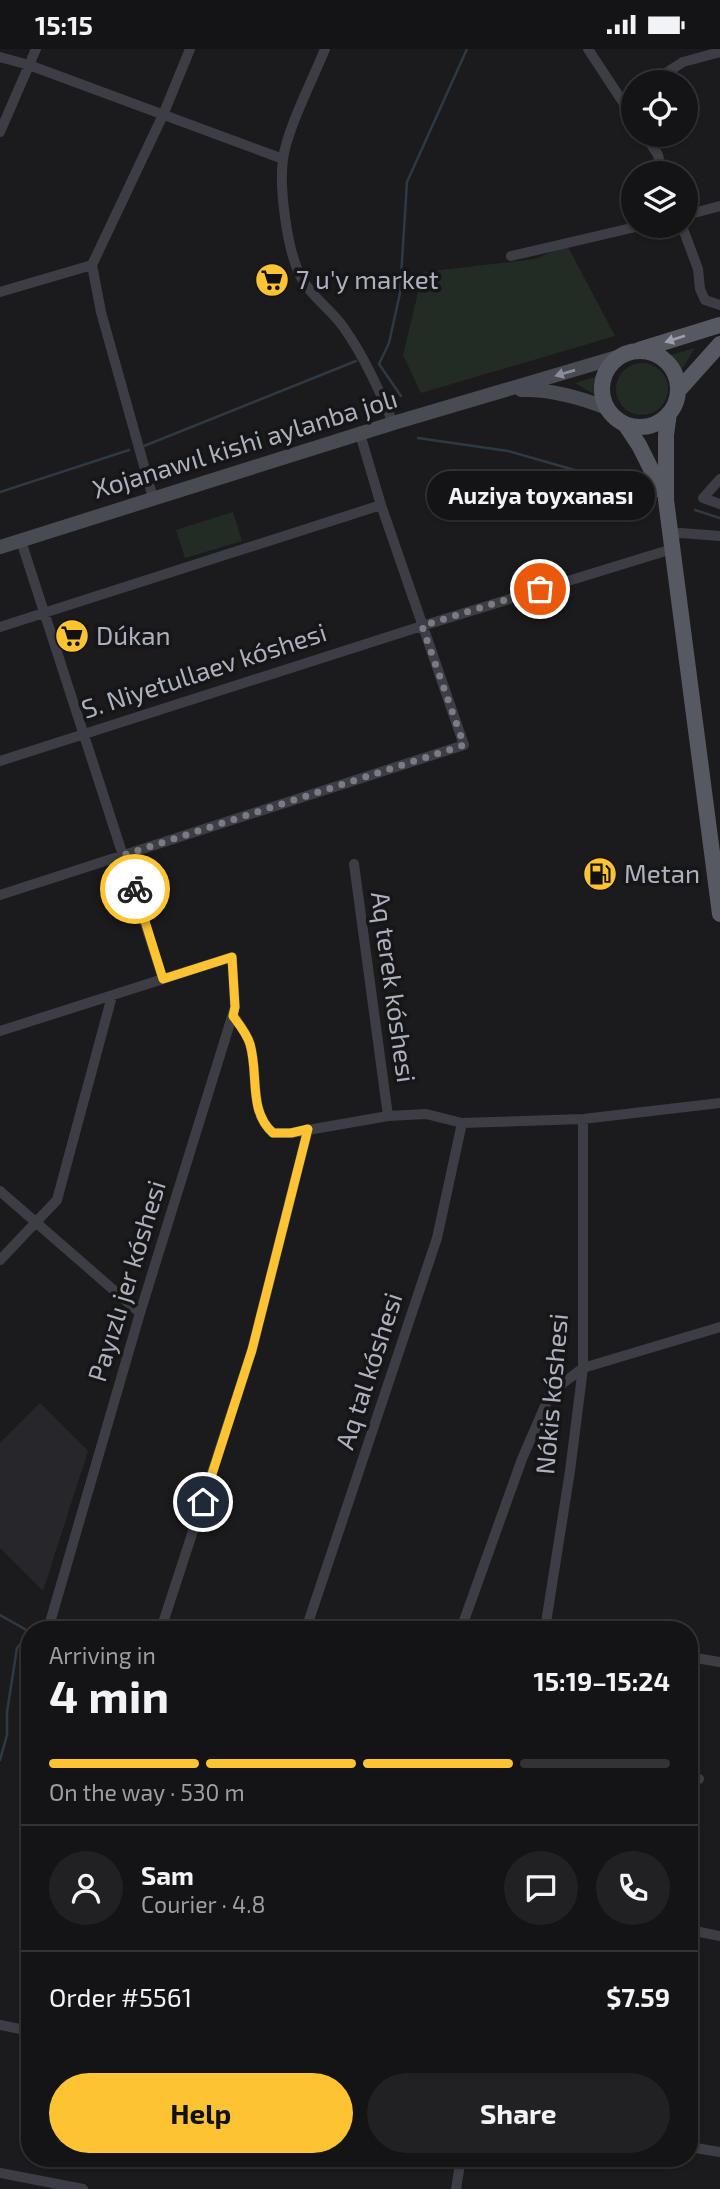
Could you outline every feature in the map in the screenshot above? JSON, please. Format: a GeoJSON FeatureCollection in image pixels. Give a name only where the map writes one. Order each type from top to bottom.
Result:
{"type":"FeatureCollection","features":[{"type":"Feature","properties":{"kind":"main road","name":"Xojanawıl kishi aylanba jolı"},"geometry":{"type":"LineString","coordinates":[[0,547],[360,433],[720,325]]}},
{"type":"Feature","properties":{"kind":"main road"},"geometry":{"type":"LineString","coordinates":[[678,391],[720,344]]}},
{"type":"Feature","properties":{"kind":"main road"},"geometry":{"type":"LineString","coordinates":[[642,352],[664,360],[677,379],[678,391],[676,403],[660,422],[637,427],[614,417],[603,396],[603,384],[606,372],[614,362],[627,354],[642,352]]}},
{"type":"Feature","properties":{"kind":"main road","name":"Xojanawıl kishi aylanba jolı"},"geometry":{"type":"LineString","coordinates":[[505,390],[534,390],[584,398],[607,408]]}},
{"type":"Feature","properties":{"kind":"main road"},"geometry":{"type":"LineString","coordinates":[[669,413],[665,468],[666,500],[720,914]]}},
{"type":"Feature","properties":{"kind":"main road"},"geometry":{"type":"LineString","coordinates":[[625,424],[645,456],[666,500]]}},
{"type":"Feature","properties":{"kind":"street"},"geometry":{"type":"LineString","coordinates":[[0,132],[36,49]]}},
{"type":"Feature","properties":{"kind":"street"},"geometry":{"type":"LineString","coordinates":[[153,498],[101,312],[92,265],[163,115],[190,49]]}},
{"type":"Feature","properties":{"kind":"street"},"geometry":{"type":"LineString","coordinates":[[325,49],[283,159],[289,241],[300,275],[318,301],[342,325],[359,349],[393,423]]}},
{"type":"Feature","properties":{"kind":"street"},"geometry":{"type":"LineString","coordinates":[[589,49],[621,100]]}},
{"type":"Feature","properties":{"kind":"street"},"geometry":{"type":"LineString","coordinates":[[671,70],[683,62],[720,52]]}},
{"type":"Feature","properties":{"kind":"street"},"geometry":{"type":"LineString","coordinates":[[0,57],[29,65],[283,159]]}},
{"type":"Feature","properties":{"kind":"street"},"geometry":{"type":"LineString","coordinates":[[698,212],[720,207]]}},
{"type":"Feature","properties":{"kind":"street"},"geometry":{"type":"LineString","coordinates":[[511,256],[621,230]]}},
{"type":"Feature","properties":{"kind":"street"},"geometry":{"type":"LineString","coordinates":[[686,238],[698,269],[700,289],[705,300],[720,305]]}},
{"type":"Feature","properties":{"kind":"street"},"geometry":{"type":"LineString","coordinates":[[0,292],[92,265]]}},
{"type":"Feature","properties":{"kind":"street"},"geometry":{"type":"LineString","coordinates":[[0,895],[464,745],[381,505],[360,433]]}},
{"type":"Feature","properties":{"kind":"street"},"geometry":{"type":"LineString","coordinates":[[720,479],[703,498],[720,504]]}},
{"type":"Feature","properties":{"kind":"street"},"geometry":{"type":"LineString","coordinates":[[0,627],[381,505]]}},
{"type":"Feature","properties":{"kind":"street","name":"S. Niyetullaev kóshesi"},"geometry":{"type":"LineString","coordinates":[[0,761],[422,626],[671,542],[681,533],[720,536]]}},
{"type":"Feature","properties":{"kind":"street"},"geometry":{"type":"LineString","coordinates":[[0,1031],[163,979],[20,541]]}},
{"type":"Feature","properties":{"kind":"street","name":"Aq terek kóshesi"},"geometry":{"type":"LineString","coordinates":[[354,864],[388,1116]]}},
{"type":"Feature","properties":{"kind":"street","name":"Payızlı jer kóshesi"},"geometry":{"type":"LineString","coordinates":[[51,1619],[139,1314],[235,1007],[232,957],[163,979]]}},
{"type":"Feature","properties":{"kind":"street"},"geometry":{"type":"LineString","coordinates":[[0,1260],[57,1200],[112,996]]}},
{"type":"Feature","properties":{"kind":"street"},"geometry":{"type":"LineString","coordinates":[[233,1016],[250,1042],[256,1076],[257,1107],[264,1125],[273,1133],[291,1133],[388,1116],[426,1114],[462,1123],[583,1119],[720,1103]]}},
{"type":"Feature","properties":{"kind":"street","name":"Nókis kóshesi"},"geometry":{"type":"LineString","coordinates":[[546,1621],[583,1368],[583,1119]]}},
{"type":"Feature","properties":{"kind":"street","name":"Aq tal kóshesi"},"geometry":{"type":"LineString","coordinates":[[309,1621],[437,1238],[462,1123]]}},
{"type":"Feature","properties":{"kind":"street"},"geometry":{"type":"LineString","coordinates":[[165,1621],[252,1350],[308,1129]]}},
{"type":"Feature","properties":{"kind":"street"},"geometry":{"type":"LineString","coordinates":[[0,1191],[139,1314]]}},
{"type":"Feature","properties":{"kind":"street"},"geometry":{"type":"LineString","coordinates":[[464,1621],[522,1459],[551,1392],[583,1368],[720,1327]]}},
{"type":"Feature","properties":{"kind":"street"},"geometry":{"type":"LineString","coordinates":[[698,1658],[720,1662]]}},
{"type":"Feature","properties":{"kind":"street"},"geometry":{"type":"LineString","coordinates":[[698,1932],[720,1936]]}},
{"type":"Feature","properties":{"kind":"street"},"geometry":{"type":"LineString","coordinates":[[0,2025],[21,2029]]}},
{"type":"Feature","properties":{"kind":"street"},"geometry":{"type":"LineString","coordinates":[[698,2148],[720,2152]]}},
{"type":"Feature","properties":{"kind":"street"},"geometry":{"type":"LineString","coordinates":[[456,2189],[459,2167]]}},
{"type":"Feature","properties":{"kind":"street"},"geometry":{"type":"LineString","coordinates":[[0,2173],[83,2189]]}},
{"type":"Feature","properties":{"kind":"shaded area"},"geometry":{"type":"Polygon","coordinates":[[[567,245],[615,336],[421,393],[403,355],[423,272],[535,259],[567,245]]]}},
{"type":"Feature","properties":{"kind":"shaded area"},"geometry":{"type":"Polygon","coordinates":[[[695,348],[679,374],[674,364],[663,357],[695,348]]]}},
{"type":"Feature","properties":{"kind":"shaded area"},"geometry":{"type":"Polygon","coordinates":[[[642,363],[652,365],[660,371],[666,379],[666,399],[660,407],[652,413],[642,415],[632,413],[624,407],[618,399],[616,389],[618,379],[624,371],[632,365],[642,363]]]}},
{"type":"Feature","properties":{"kind":"shaded area"},"geometry":{"type":"Polygon","coordinates":[[[601,375],[597,396],[575,383],[601,375]]]}},
{"type":"Feature","properties":{"kind":"shaded area"},"geometry":{"type":"Polygon","coordinates":[[[233,512],[242,541],[185,558],[176,530],[233,512]]]}},
{"type":"Feature","properties":{"kind":"shaded area"},"geometry":{"type":"Polygon","coordinates":[[[40,1403],[88,1451],[43,1591],[0,1548],[0,1443],[40,1403]]]}},
{"type":"Feature","properties":{"kind":"waterway"},"geometry":{"type":"LineString","coordinates":[[401,396],[379,364],[389,343],[400,293],[407,182],[467,49]]}},
{"type":"Feature","properties":{"kind":"waterway"},"geometry":{"type":"LineString","coordinates":[[144,446],[356,361]]}},
{"type":"Feature","properties":{"kind":"waterway"},"geometry":{"type":"LineString","coordinates":[[418,438],[508,451],[635,491]]}},
{"type":"Feature","properties":{"kind":"waterway"},"geometry":{"type":"LineString","coordinates":[[0,492],[129,450]]}},
{"type":"Feature","properties":{"kind":"waterway"},"geometry":{"type":"LineString","coordinates":[[695,510],[720,518]]}},
{"type":"Feature","properties":{"kind":"waterway"},"geometry":{"type":"LineString","coordinates":[[0,1615],[21,1627]]}},
{"type":"Feature","properties":{"kind":"waterway"},"geometry":{"type":"LineString","coordinates":[[0,1760],[7,1735],[7,1712],[17,1648],[21,1643]]}},
{"type":"Feature","properties":{"kind":"way so far"},"geometry":{"type":"LineString","coordinates":[[135,889],[124,855],[464,745],[422,626],[540,589]]}},
{"type":"Feature","properties":{"kind":"place","name":"7 u'y market"},"geometry":{"type":"Point","coordinates":[272,280]}},
{"type":"Feature","properties":{"kind":"place","name":"Auziya toyxanası"},"geometry":{"type":"Point","coordinates":[540,589]}},
{"type":"Feature","properties":{"kind":"place","name":"Dúkan"},"geometry":{"type":"Point","coordinates":[72,636]}},
{"type":"Feature","properties":{"kind":"place","name":"Metan"},"geometry":{"type":"Point","coordinates":[600,874]}},
{"type":"Feature","properties":{"kind":"route"},"geometry":{"type":"LineString","coordinates":[[135,889],[163,979],[232,957],[235,1007],[233,1016],[250,1042],[256,1076],[257,1107],[264,1125],[273,1133],[308,1129],[252,1350],[203,1502]]}}]}
